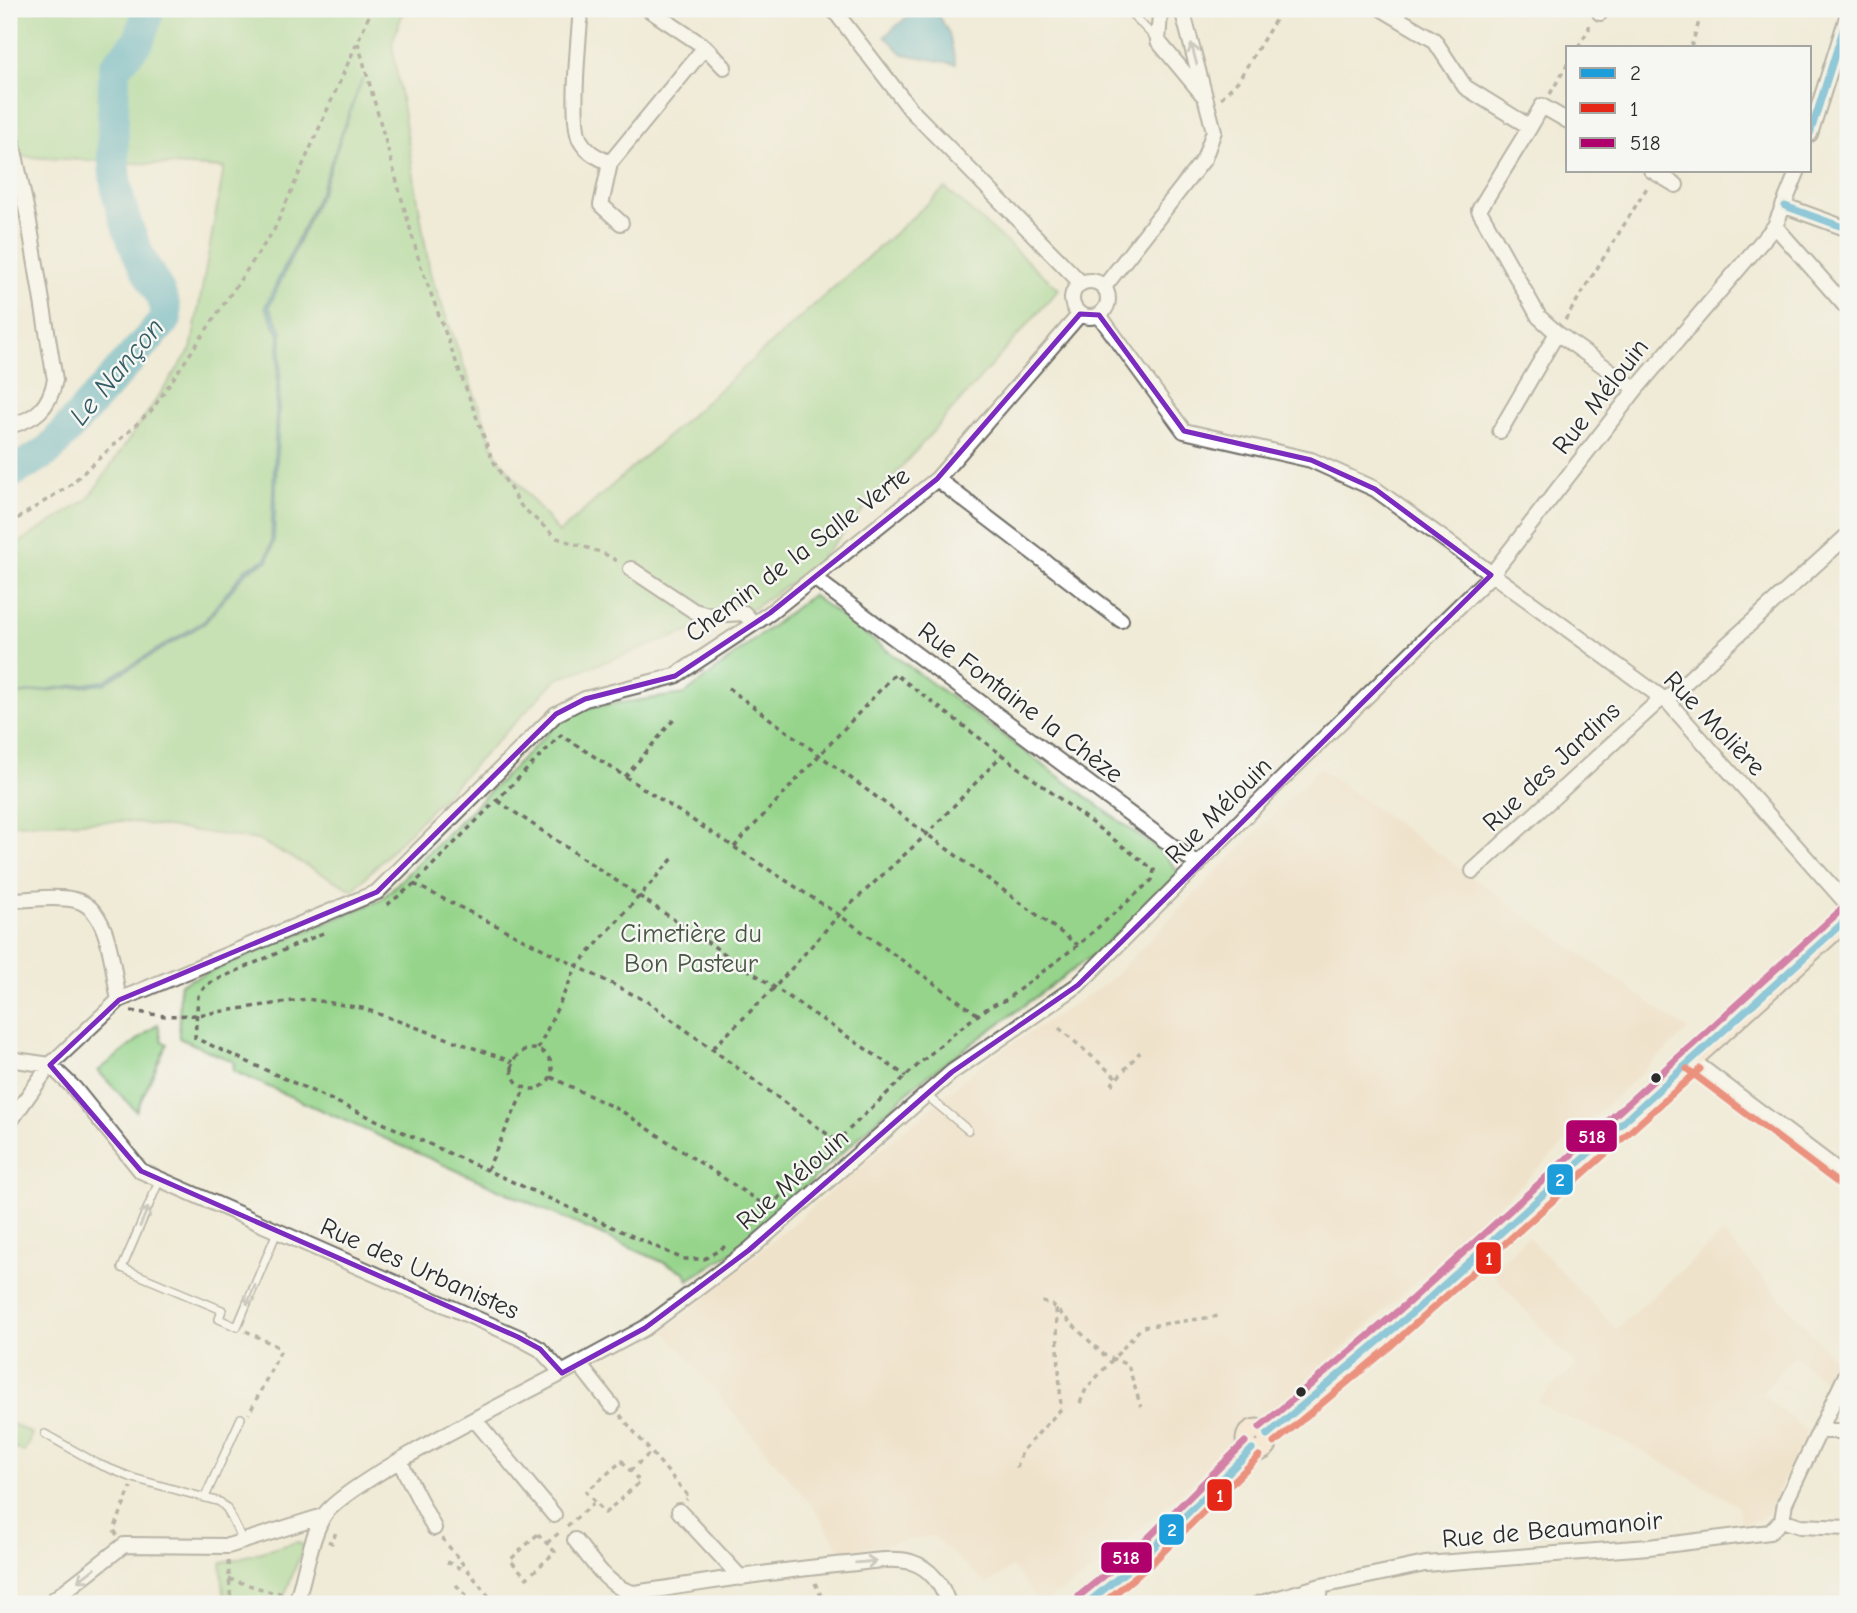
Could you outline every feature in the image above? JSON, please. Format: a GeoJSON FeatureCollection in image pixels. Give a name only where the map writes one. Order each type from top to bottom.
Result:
{"type":"FeatureCollection","features":[{"type":"Feature","properties":{"kind":"main road"},"geometry":{"type":"LineString","coordinates":[[1086,1604],[1145,1556],[1252,1449],[1265,1448],[1267,1435],[1417,1308],[1848,918]]}},
{"type":"Feature","properties":{"kind":"street"},"geometry":{"type":"LineString","coordinates":[[581,9],[576,72],[579,138],[591,154],[610,163]]}},
{"type":"Feature","properties":{"kind":"street"},"geometry":{"type":"LineString","coordinates":[[648,9],[705,47],[724,67]]}},
{"type":"Feature","properties":{"kind":"street"},"geometry":{"type":"LineString","coordinates":[[833,9],[911,110],[1081,284]]}},
{"type":"Feature","properties":{"kind":"street"},"geometry":{"type":"LineString","coordinates":[[1164,9],[1160,15],[1158,41],[1207,104]]}},
{"type":"Feature","properties":{"kind":"street"},"geometry":{"type":"LineString","coordinates":[[1104,288],[1204,159],[1214,131],[1182,9]]}},
{"type":"Feature","properties":{"kind":"street"},"geometry":{"type":"LineString","coordinates":[[1382,9],[1434,40],[1465,87],[1530,127]]}},
{"type":"Feature","properties":{"kind":"street"},"geometry":{"type":"LineString","coordinates":[[1812,128],[1848,14]]}},
{"type":"Feature","properties":{"kind":"street"},"geometry":{"type":"LineString","coordinates":[[621,223],[601,205],[610,163],[705,47]]}},
{"type":"Feature","properties":{"kind":"street"},"geometry":{"type":"LineString","coordinates":[[1566,120],[1542,106],[1479,210],[1539,317],[1557,333],[1636,389]]}},
{"type":"Feature","properties":{"kind":"street"},"geometry":{"type":"LineString","coordinates":[[9,126],[29,222],[55,380],[51,398],[36,417],[9,426]]}},
{"type":"Feature","properties":{"kind":"street"},"geometry":{"type":"LineString","coordinates":[[1655,172],[1675,185]]}},
{"type":"Feature","properties":{"kind":"street","name":"Rue Mélouin"},"geometry":{"type":"LineString","coordinates":[[562,1373],[645,1328],[749,1250],[952,1072],[1078,985],[1491,575],[1636,389],[1775,226],[1797,172]]}},
{"type":"Feature","properties":{"kind":"street"},"geometry":{"type":"LineString","coordinates":[[1785,206],[1848,229]]}},
{"type":"Feature","properties":{"kind":"street"},"geometry":{"type":"LineString","coordinates":[[1775,226],[1848,309]]}},
{"type":"Feature","properties":{"kind":"street"},"geometry":{"type":"LineString","coordinates":[[1093,282],[1104,288],[1108,302],[1099,315],[1089,317],[1080,314],[1072,298],[1081,284],[1093,282]]}},
{"type":"Feature","properties":{"kind":"street","name":"Chemin de la Salle Verte"},"geometry":{"type":"LineString","coordinates":[[9,1123],[50,1065],[116,1004],[377,892],[556,714],[585,699],[675,676],[814,578],[937,479],[1080,314]]}},
{"type":"Feature","properties":{"kind":"street","name":"Rue Molière"},"geometry":{"type":"LineString","coordinates":[[1099,315],[1184,431],[1311,460],[1375,489],[1664,699],[1848,905]]}},
{"type":"Feature","properties":{"kind":"street"},"geometry":{"type":"LineString","coordinates":[[1500,430],[1557,333]]}},
{"type":"Feature","properties":{"kind":"street","name":"Chemin de la Salle Verte"},"geometry":{"type":"LineString","coordinates":[[937,479],[1121,620]]}},
{"type":"Feature","properties":{"kind":"street","name":"Rue des Jardins"},"geometry":{"type":"LineString","coordinates":[[1474,871],[1848,535]]}},
{"type":"Feature","properties":{"kind":"street"},"geometry":{"type":"LineString","coordinates":[[631,569],[694,611],[708,615],[744,613],[753,623]]}},
{"type":"Feature","properties":{"kind":"street","name":"Rue Fontaine la Chèze"},"geometry":{"type":"LineString","coordinates":[[814,578],[1198,865]]}},
{"type":"Feature","properties":{"kind":"street"},"geometry":{"type":"LineString","coordinates":[[9,900],[73,899],[89,905],[101,920],[116,1004]]}},
{"type":"Feature","properties":{"kind":"street"},"geometry":{"type":"LineString","coordinates":[[9,1059],[50,1065]]}},
{"type":"Feature","properties":{"kind":"street"},"geometry":{"type":"LineString","coordinates":[[1693,1061],[1848,1178]]}},
{"type":"Feature","properties":{"kind":"street","name":"Rue des Urbanistes"},"geometry":{"type":"LineString","coordinates":[[50,1065],[74,1088],[141,1171],[518,1337],[540,1349],[562,1373]]}},
{"type":"Feature","properties":{"kind":"street"},"geometry":{"type":"LineString","coordinates":[[579,1364],[612,1406]]}},
{"type":"Feature","properties":{"kind":"street"},"geometry":{"type":"LineString","coordinates":[[1848,1371],[1785,1503],[1782,1520],[1800,1526],[1848,1528]]}},
{"type":"Feature","properties":{"kind":"street"},"geometry":{"type":"LineString","coordinates":[[298,1597],[323,1516],[337,1501],[400,1462],[562,1373]]}},
{"type":"Feature","properties":{"kind":"street"},"geometry":{"type":"LineString","coordinates":[[475,1420],[554,1515]]}},
{"type":"Feature","properties":{"kind":"street"},"geometry":{"type":"LineString","coordinates":[[1819,1431],[1848,1432]]}},
{"type":"Feature","properties":{"kind":"street"},"geometry":{"type":"LineString","coordinates":[[400,1462],[434,1528]]}},
{"type":"Feature","properties":{"kind":"street"},"geometry":{"type":"LineString","coordinates":[[679,1511],[741,1578]]}},
{"type":"Feature","properties":{"kind":"street"},"geometry":{"type":"LineString","coordinates":[[48,1604],[124,1545],[228,1546],[323,1516]]}},
{"type":"Feature","properties":{"kind":"street","name":"Rue de Beaumanoir"},"geometry":{"type":"LineString","coordinates":[[1258,1604],[1321,1586],[1425,1564],[1649,1547],[1770,1532],[1782,1520]]}},
{"type":"Feature","properties":{"kind":"street"},"geometry":{"type":"LineString","coordinates":[[575,1540],[605,1575],[625,1591],[634,1593],[803,1568],[897,1560],[913,1563],[935,1577],[944,1590],[948,1604]]}},
{"type":"Feature","properties":{"kind":"street"},"geometry":{"type":"LineString","coordinates":[[1319,1604],[1321,1586]]}},
{"type":"Feature","properties":{"kind":"lane"},"geometry":{"type":"LineString","coordinates":[[1127,9],[1158,41]]}},
{"type":"Feature","properties":{"kind":"lane"},"geometry":{"type":"LineString","coordinates":[[926,1095],[968,1130]]}},
{"type":"Feature","properties":{"kind":"lane"},"geometry":{"type":"LineString","coordinates":[[160,1179],[122,1268],[222,1310],[219,1319],[237,1327],[277,1232]]}},
{"type":"Feature","properties":{"kind":"lane"},"geometry":{"type":"LineString","coordinates":[[205,1497],[241,1418]]}},
{"type":"Feature","properties":{"kind":"lane"},"geometry":{"type":"LineString","coordinates":[[45,1434],[98,1464],[133,1478],[220,1502],[227,1509],[243,1541]]}},
{"type":"Feature","properties":{"kind":"path"},"geometry":{"type":"LineString","coordinates":[[9,524],[71,485],[152,410],[274,230],[372,9]]}},
{"type":"Feature","properties":{"kind":"path"},"geometry":{"type":"LineString","coordinates":[[1207,104],[1238,81],[1282,9]]}},
{"type":"Feature","properties":{"kind":"path"},"geometry":{"type":"LineString","coordinates":[[1692,46],[1703,9]]}},
{"type":"Feature","properties":{"kind":"path"},"geometry":{"type":"LineString","coordinates":[[1579,46],[1597,13]]}},
{"type":"Feature","properties":{"kind":"path"},"geometry":{"type":"LineString","coordinates":[[358,41],[420,264],[492,459],[521,506],[557,538],[603,553],[631,569]]}},
{"type":"Feature","properties":{"kind":"path"},"geometry":{"type":"LineString","coordinates":[[1542,106],[1566,65]]}},
{"type":"Feature","properties":{"kind":"path"},"geometry":{"type":"LineString","coordinates":[[1557,333],[1652,172]]}},
{"type":"Feature","properties":{"kind":"path"},"geometry":{"type":"LineString","coordinates":[[734,847],[895,674],[1154,870],[1152,880],[1078,945],[1004,1001],[995,1002],[977,1014],[906,1076],[752,1224]]}},
{"type":"Feature","properties":{"kind":"path"},"geometry":{"type":"LineString","coordinates":[[728,688],[1078,945]]}},
{"type":"Feature","properties":{"kind":"path"},"geometry":{"type":"LineString","coordinates":[[625,777],[675,718]]}},
{"type":"Feature","properties":{"kind":"path"},"geometry":{"type":"LineString","coordinates":[[561,735],[839,915],[977,1014]]}},
{"type":"Feature","properties":{"kind":"path"},"geometry":{"type":"LineString","coordinates":[[713,1048],[775,987],[839,915],[927,834],[1003,754]]}},
{"type":"Feature","properties":{"kind":"path"},"geometry":{"type":"LineString","coordinates":[[498,802],[906,1076]]}},
{"type":"Feature","properties":{"kind":"path"},"geometry":{"type":"LineString","coordinates":[[538,1049],[577,966],[675,856]]}},
{"type":"Feature","properties":{"kind":"path"},"geometry":{"type":"LineString","coordinates":[[414,884],[648,1002],[838,1142]]}},
{"type":"Feature","properties":{"kind":"path"},"geometry":{"type":"LineString","coordinates":[[116,1004],[165,1016],[197,1015],[307,999],[362,1008],[513,1062]]}},
{"type":"Feature","properties":{"kind":"path"},"geometry":{"type":"LineString","coordinates":[[197,1015],[195,1038],[684,1259],[704,1259],[735,1241]]}},
{"type":"Feature","properties":{"kind":"path"},"geometry":{"type":"LineString","coordinates":[[1059,1028],[1116,1078]]}},
{"type":"Feature","properties":{"kind":"path"},"geometry":{"type":"LineString","coordinates":[[538,1049],[551,1060],[551,1077],[540,1088],[525,1088],[513,1077],[513,1062],[523,1050],[538,1049]]}},
{"type":"Feature","properties":{"kind":"path"},"geometry":{"type":"LineString","coordinates":[[1111,1085],[1140,1052]]}},
{"type":"Feature","properties":{"kind":"path"},"geometry":{"type":"LineString","coordinates":[[551,1077],[623,1112],[769,1208]]}},
{"type":"Feature","properties":{"kind":"path"},"geometry":{"type":"LineString","coordinates":[[487,1170],[525,1088]]}},
{"type":"Feature","properties":{"kind":"path"},"geometry":{"type":"LineString","coordinates":[[1042,1302],[1056,1308],[1104,1355],[1128,1365],[1141,1407]]}},
{"type":"Feature","properties":{"kind":"path"},"geometry":{"type":"LineString","coordinates":[[1017,1468],[1022,1451],[1061,1409],[1056,1308]]}},
{"type":"Feature","properties":{"kind":"path"},"geometry":{"type":"LineString","coordinates":[[1080,1403],[1086,1390],[1142,1327],[1220,1316]]}},
{"type":"Feature","properties":{"kind":"path"},"geometry":{"type":"LineString","coordinates":[[237,1327],[278,1347],[280,1352],[252,1412],[241,1418]]}},
{"type":"Feature","properties":{"kind":"path"},"geometry":{"type":"LineString","coordinates":[[612,1406],[689,1497],[676,1509],[679,1511]]}},
{"type":"Feature","properties":{"kind":"path"},"geometry":{"type":"LineString","coordinates":[[630,1471],[650,1453]]}},
{"type":"Feature","properties":{"kind":"path"},"geometry":{"type":"LineString","coordinates":[[622,1461],[640,1482],[605,1513],[595,1502],[586,1492],[622,1461]]}},
{"type":"Feature","properties":{"kind":"path"},"geometry":{"type":"LineString","coordinates":[[124,1545],[114,1530],[128,1497]]}},
{"type":"Feature","properties":{"kind":"path"},"geometry":{"type":"LineString","coordinates":[[547,1543],[595,1502]]}},
{"type":"Feature","properties":{"kind":"path"},"geometry":{"type":"LineString","coordinates":[[434,1528],[495,1604]]}},
{"type":"Feature","properties":{"kind":"path"},"geometry":{"type":"LineString","coordinates":[[538,1534],[547,1543],[555,1552],[527,1578],[510,1560],[538,1534]]}},
{"type":"Feature","properties":{"kind":"path"},"geometry":{"type":"LineString","coordinates":[[228,1546],[231,1604]]}},
{"type":"Feature","properties":{"kind":"path"},"geometry":{"type":"LineString","coordinates":[[447,1562],[466,1571]]}},
{"type":"Feature","properties":{"kind":"path"},"geometry":{"type":"LineString","coordinates":[[803,1568],[822,1598],[837,1604]]}},
{"type":"Feature","properties":{"kind":"path"},"geometry":{"type":"LineString","coordinates":[[229,1579],[298,1597]]}},
{"type":"Feature","properties":{"kind":"path"},"geometry":{"type":"LineString","coordinates":[[456,1585],[475,1604]]}},
{"type":"Feature","properties":{"kind":"highlighted area"},"geometry":{"type":"Polygon","coordinates":[[[1080,314],[1099,315],[1184,431],[1311,460],[1375,489],[1491,575],[1078,985],[952,1072],[749,1250],[645,1328],[562,1373],[540,1349],[518,1337],[141,1171],[50,1065],[119,1000],[377,892],[556,714],[585,699],[675,676],[770,613],[937,479],[1080,314]]]}},
{"type":"Feature","properties":{"kind":"shaded area"},"geometry":{"type":"Polygon","coordinates":[[[1319,768],[1688,1030],[1353,1340],[1092,1572],[1041,1604],[1012,1567],[987,1584],[932,1536],[841,1552],[815,1510],[665,1331],[987,1060],[1108,982],[1319,768]]]}},
{"type":"Feature","properties":{"kind":"shaded area"},"geometry":{"type":"Polygon","coordinates":[[[1723,1233],[1839,1364],[1829,1385],[1794,1356],[1762,1394],[1807,1432],[1767,1514],[1759,1520],[1742,1524],[1737,1505],[1631,1445],[1548,1409],[1537,1401],[1575,1366],[1490,1271],[1528,1236],[1616,1329],[1723,1233]]]}},
{"type":"Feature","properties":{"kind":"green space"},"geometry":{"type":"Polygon","coordinates":[[[9,9],[404,9],[392,44],[430,273],[497,456],[559,533],[945,188],[1059,289],[813,567],[754,608],[557,679],[353,890],[258,840],[124,821],[9,824],[9,549],[88,499],[191,349],[224,168],[9,156],[9,9]]]}},
{"type":"Feature","properties":{"kind":"green space","name":"Cimetière du Bon Pasteur"},"geometry":{"type":"Polygon","coordinates":[[[812,595],[1164,854],[1181,875],[1097,952],[914,1086],[741,1247],[688,1280],[685,1272],[233,1071],[234,1062],[179,1038],[180,984],[381,900],[563,718],[581,708],[685,694],[812,595]]]}},
{"type":"Feature","properties":{"kind":"green space"},"geometry":{"type":"Polygon","coordinates":[[[158,1024],[162,1041],[167,1044],[136,1111],[98,1071],[158,1024]]]}},
{"type":"Feature","properties":{"kind":"green space"},"geometry":{"type":"Polygon","coordinates":[[[9,1422],[32,1434],[24,1452],[9,1445],[9,1422]]]}},
{"type":"Feature","properties":{"kind":"green space"},"geometry":{"type":"Polygon","coordinates":[[[297,1542],[303,1545],[303,1548],[281,1604],[225,1604],[221,1563],[297,1542]]]}},
{"type":"Feature","properties":{"kind":"water"},"geometry":{"type":"Polygon","coordinates":[[[916,9],[934,9],[949,33],[956,64],[903,54],[885,36],[916,9]]]}},
{"type":"Feature","properties":{"kind":"water"},"geometry":{"type":"Polygon","coordinates":[[[362,79],[322,191],[269,307],[282,331],[274,541],[268,561],[247,571],[205,623],[104,684],[9,695],[104,681],[204,621],[245,569],[266,559],[271,543],[279,335],[265,307],[319,194],[362,79]]]}},
{"type":"Feature","properties":{"kind":"waterway","name":"Le Nançon"},"geometry":{"type":"LineString","coordinates":[[9,474],[48,451],[166,319],[161,297],[137,251],[120,204],[113,154],[114,68],[139,40],[149,9]]}},
{"type":"Feature","properties":{"kind":"transit line","name":"2"},"geometry":{"type":"LineString","coordinates":[[1812,128],[1848,14]]}},
{"type":"Feature","properties":{"kind":"transit line","name":"2"},"geometry":{"type":"LineString","coordinates":[[1785,206],[1848,229]]}},
{"type":"Feature","properties":{"kind":"transit line","name":"518"},"geometry":{"type":"LineString","coordinates":[[1260,1427],[1410,1301],[1841,910]]}},
{"type":"Feature","properties":{"kind":"transit line","name":"2"},"geometry":{"type":"LineString","coordinates":[[1267,1435],[1417,1309],[1848,918]]}},
{"type":"Feature","properties":{"kind":"transit line","name":"1"},"geometry":{"type":"LineString","coordinates":[[1687,1069],[1842,1186]]}},
{"type":"Feature","properties":{"kind":"transit line","name":"1"},"geometry":{"type":"LineString","coordinates":[[1274,1443],[1386,1350],[1700,1069]]}},
{"type":"Feature","properties":{"kind":"transit line","name":"518"},"geometry":{"type":"LineString","coordinates":[[1079,1596],[1138,1548],[1245,1442]]}},
{"type":"Feature","properties":{"kind":"transit line","name":"2"},"geometry":{"type":"LineString","coordinates":[[1086,1604],[1145,1556],[1252,1449]]}},
{"type":"Feature","properties":{"kind":"transit line","name":"1"},"geometry":{"type":"LineString","coordinates":[[1102,1604],[1152,1563],[1259,1456]]}}]}
